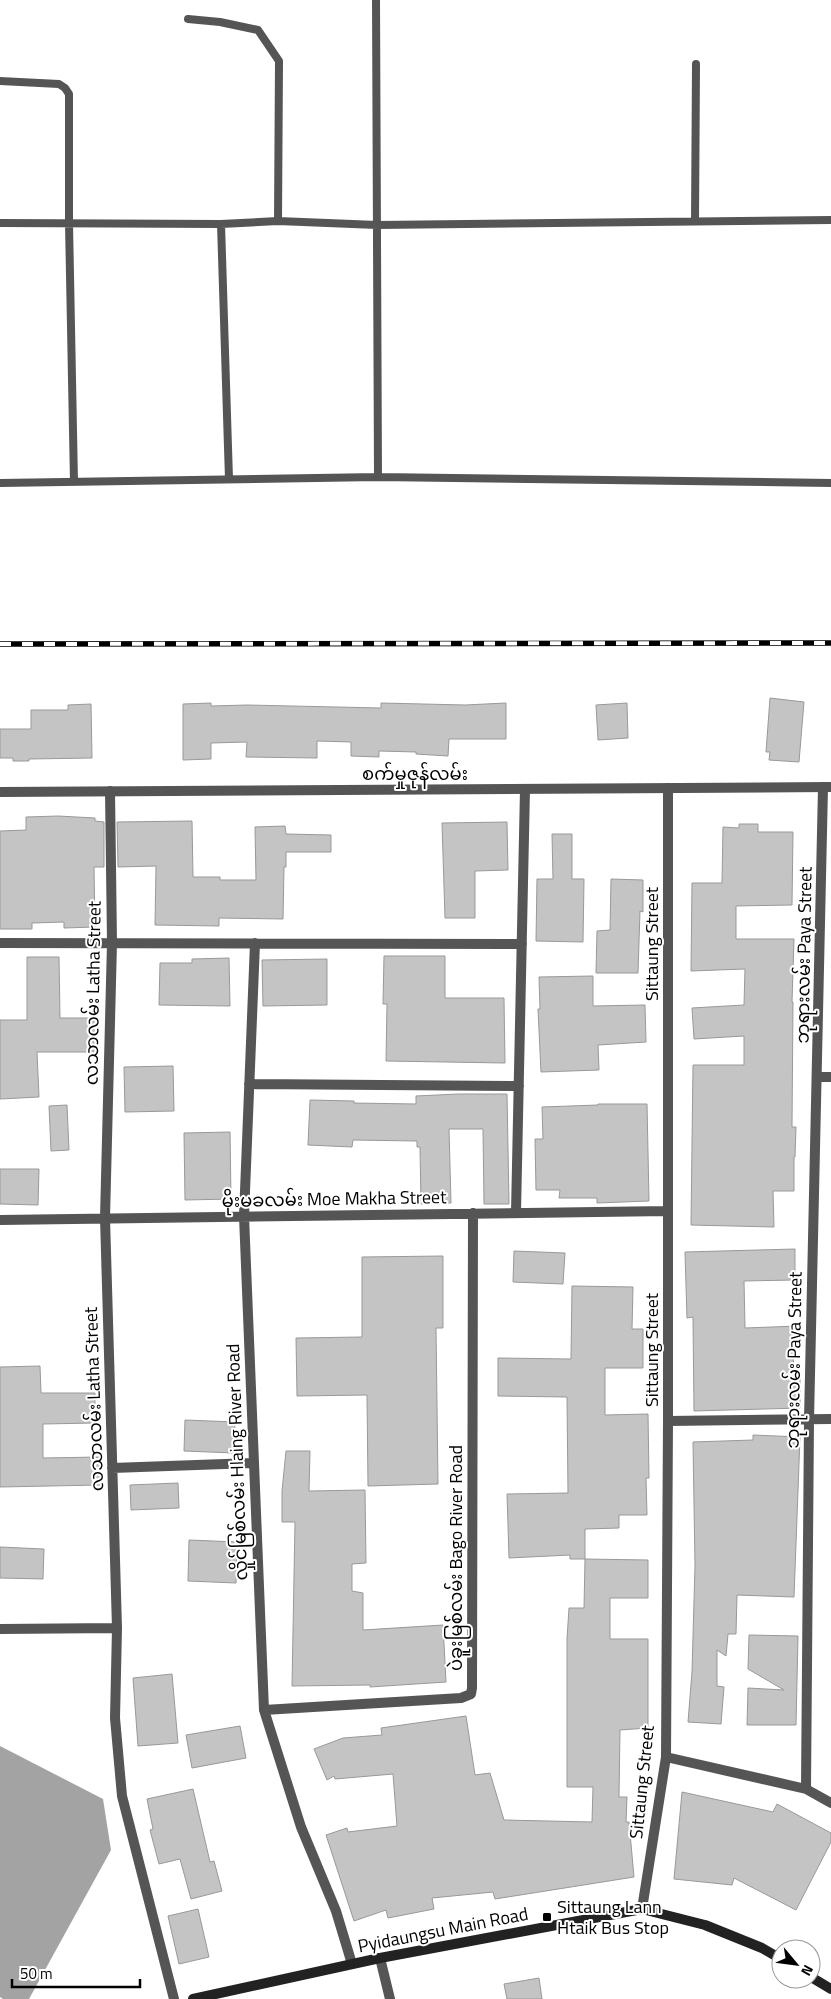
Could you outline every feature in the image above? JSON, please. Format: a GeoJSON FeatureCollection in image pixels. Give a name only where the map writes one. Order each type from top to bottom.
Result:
{"type":"FeatureCollection","features":[{"type":"Feature","properties":{"kind":"main road","name":"Pyidaungsu Main Road"},"geometry":{"type":"LineString","coordinates":[[193,1999],[380,1958],[642,1909],[705,1925],[762,1948],[771,1954]]}},
{"type":"Feature","properties":{"kind":"street","name":"စက်မှုဇုန်လမ်း"},"geometry":{"type":"LineString","coordinates":[[0,792],[827,787]]}},
{"type":"Feature","properties":{"kind":"street","name":"ဘုရားလမ်း Paya Street"},"geometry":{"type":"LineString","coordinates":[[806,1789],[809,1420],[817,1076],[826,937],[827,787]]}},
{"type":"Feature","properties":{"kind":"street","name":"Sittaung Street"},"geometry":{"type":"LineString","coordinates":[[642,1909],[666,1757],[668,788]]}},
{"type":"Feature","properties":{"kind":"street"},"geometry":{"type":"LineString","coordinates":[[516,1212],[525,789]]}},
{"type":"Feature","properties":{"kind":"street","name":"လသာလမ်း Latha Street"},"geometry":{"type":"LineString","coordinates":[[110,791],[112,943],[104,1218],[117,1628],[115,1718],[122,1796],[174,1999]]}},
{"type":"Feature","properties":{"kind":"street"},"geometry":{"type":"LineString","coordinates":[[0,943],[522,944]]}},
{"type":"Feature","properties":{"kind":"street","name":"လှိုင်မြစ်လမ်း Hlaing River Road"},"geometry":{"type":"LineString","coordinates":[[255,943],[244,1216],[264,1710],[301,1827],[336,1911],[352,1964]]}},
{"type":"Feature","properties":{"kind":"street"},"geometry":{"type":"LineString","coordinates":[[817,1076],[831,1076]]}},
{"type":"Feature","properties":{"kind":"street"},"geometry":{"type":"LineString","coordinates":[[249,1084],[519,1086]]}},
{"type":"Feature","properties":{"kind":"street","name":"မိုးမခလမ်း Moe Makha Street"},"geometry":{"type":"LineString","coordinates":[[0,1220],[668,1210]]}},
{"type":"Feature","properties":{"kind":"street","name":"ပဲခူးမြစ်လမ်း Bago River Road"},"geometry":{"type":"LineString","coordinates":[[264,1710],[461,1698],[471,1694],[473,1213]]}},
{"type":"Feature","properties":{"kind":"street"},"geometry":{"type":"LineString","coordinates":[[668,1421],[831,1419]]}},
{"type":"Feature","properties":{"kind":"street"},"geometry":{"type":"LineString","coordinates":[[112,1468],[253,1463]]}},
{"type":"Feature","properties":{"kind":"street"},"geometry":{"type":"LineString","coordinates":[[0,1628],[117,1628]]}},
{"type":"Feature","properties":{"kind":"street"},"geometry":{"type":"LineString","coordinates":[[666,1757],[806,1789],[831,1804]]}},
{"type":"Feature","properties":{"kind":"street"},"geometry":{"type":"LineString","coordinates":[[380,1958],[390,1999]]}},
{"type":"Feature","properties":{"kind":"lane"},"geometry":{"type":"LineString","coordinates":[[376,0],[378,477]]}},
{"type":"Feature","properties":{"kind":"lane"},"geometry":{"type":"LineString","coordinates":[[188,19],[220,22],[258,30],[279,61],[278,221]]}},
{"type":"Feature","properties":{"kind":"lane"},"geometry":{"type":"LineString","coordinates":[[695,221],[696,64]]}},
{"type":"Feature","properties":{"kind":"lane"},"geometry":{"type":"LineString","coordinates":[[0,81],[59,84],[69,94],[69,223],[74,482]]}},
{"type":"Feature","properties":{"kind":"lane"},"geometry":{"type":"LineString","coordinates":[[0,223],[221,224],[278,221],[377,225],[831,220]]}},
{"type":"Feature","properties":{"kind":"lane"},"geometry":{"type":"LineString","coordinates":[[221,224],[229,479]]}},
{"type":"Feature","properties":{"kind":"lane"},"geometry":{"type":"LineString","coordinates":[[0,483],[378,477],[831,483]]}},
{"type":"Feature","properties":{"kind":"shaded area"},"geometry":{"type":"Polygon","coordinates":[[[0,1746],[103,1799],[111,1850],[29,1999],[3,1999],[0,1997],[0,1746]]]}},
{"type":"Feature","properties":{"kind":"building"},"geometry":{"type":"Polygon","coordinates":[[[770,698],[804,702],[799,762],[769,760],[770,752],[766,752],[770,698]]]}},
{"type":"Feature","properties":{"kind":"building"},"geometry":{"type":"Polygon","coordinates":[[[211,703],[211,706],[381,708],[381,703],[465,705],[506,703],[506,739],[449,739],[448,756],[416,754],[416,752],[379,751],[379,757],[351,756],[351,742],[317,741],[317,758],[246,757],[247,742],[211,743],[211,759],[183,760],[183,704],[211,703]]]}},
{"type":"Feature","properties":{"kind":"building"},"geometry":{"type":"Polygon","coordinates":[[[627,703],[628,738],[598,740],[596,705],[627,703]]]}},
{"type":"Feature","properties":{"kind":"building"},"geometry":{"type":"Polygon","coordinates":[[[91,704],[92,758],[13,761],[13,758],[0,758],[0,729],[31,729],[31,710],[68,710],[68,705],[91,704]]]}},
{"type":"Feature","properties":{"kind":"building"},"geometry":{"type":"Polygon","coordinates":[[[26,817],[95,818],[95,821],[104,822],[104,867],[94,867],[95,927],[64,928],[64,922],[32,923],[32,929],[0,929],[0,831],[26,830],[26,817]]]}},
{"type":"Feature","properties":{"kind":"building"},"geometry":{"type":"Polygon","coordinates":[[[192,821],[193,877],[220,877],[220,880],[256,880],[255,827],[285,826],[286,834],[331,835],[331,852],[286,852],[283,919],[219,918],[219,926],[155,925],[156,866],[118,867],[117,822],[192,821]]]}},
{"type":"Feature","properties":{"kind":"building"},"geometry":{"type":"Polygon","coordinates":[[[507,822],[508,870],[475,871],[475,918],[445,918],[442,823],[507,822]]]}},
{"type":"Feature","properties":{"kind":"building"},"geometry":{"type":"Polygon","coordinates":[[[739,824],[758,824],[758,832],[793,832],[792,905],[736,906],[736,939],[794,939],[792,1127],[796,1127],[794,1191],[773,1191],[774,1227],[691,1225],[693,1065],[744,1065],[744,1036],[694,1039],[692,1008],[744,1005],[745,969],[691,971],[692,883],[722,883],[723,827],[739,828],[739,824]]]}},
{"type":"Feature","properties":{"kind":"building"},"geometry":{"type":"Polygon","coordinates":[[[552,834],[572,834],[572,879],[584,879],[583,942],[536,941],[537,879],[553,879],[552,834]]]}},
{"type":"Feature","properties":{"kind":"building"},"geometry":{"type":"Polygon","coordinates":[[[611,879],[643,880],[643,912],[640,911],[638,973],[596,973],[597,931],[610,930],[611,879]]]}},
{"type":"Feature","properties":{"kind":"building"},"geometry":{"type":"Polygon","coordinates":[[[384,956],[445,956],[445,998],[504,998],[505,1063],[386,1061],[387,1004],[383,1004],[384,956]]]}},
{"type":"Feature","properties":{"kind":"building"},"geometry":{"type":"Polygon","coordinates":[[[27,957],[59,957],[60,1018],[94,1018],[94,1052],[37,1052],[39,1097],[0,1099],[0,1020],[27,1020],[27,957]]]}},
{"type":"Feature","properties":{"kind":"building"},"geometry":{"type":"Polygon","coordinates":[[[229,958],[230,1006],[159,1005],[160,963],[192,963],[192,959],[229,958]]]}},
{"type":"Feature","properties":{"kind":"building"},"geometry":{"type":"Polygon","coordinates":[[[327,959],[327,1005],[263,1006],[262,960],[327,959]]]}},
{"type":"Feature","properties":{"kind":"building"},"geometry":{"type":"Polygon","coordinates":[[[593,976],[593,1006],[645,1005],[646,1042],[598,1045],[599,1070],[541,1072],[538,1009],[540,1009],[539,977],[593,976]]]}},
{"type":"Feature","properties":{"kind":"building"},"geometry":{"type":"Polygon","coordinates":[[[173,1066],[174,1111],[125,1112],[124,1067],[173,1066]]]}},
{"type":"Feature","properties":{"kind":"building"},"geometry":{"type":"Polygon","coordinates":[[[507,1094],[509,1204],[484,1204],[483,1129],[449,1129],[451,1203],[421,1204],[420,1147],[417,1147],[417,1141],[353,1140],[352,1147],[308,1145],[310,1100],[416,1104],[416,1096],[507,1094]]]}},
{"type":"Feature","properties":{"kind":"building"},"geometry":{"type":"Polygon","coordinates":[[[647,1104],[649,1201],[597,1203],[597,1198],[559,1198],[560,1190],[536,1190],[535,1139],[543,1139],[542,1107],[647,1104]]]}},
{"type":"Feature","properties":{"kind":"building"},"geometry":{"type":"Polygon","coordinates":[[[67,1105],[69,1150],[51,1151],[49,1106],[67,1105]]]}},
{"type":"Feature","properties":{"kind":"building"},"geometry":{"type":"Polygon","coordinates":[[[230,1132],[231,1199],[185,1200],[184,1133],[230,1132]]]}},
{"type":"Feature","properties":{"kind":"building"},"geometry":{"type":"Polygon","coordinates":[[[0,1169],[39,1169],[38,1205],[0,1204],[0,1169]]]}},
{"type":"Feature","properties":{"kind":"building"},"geometry":{"type":"Polygon","coordinates":[[[795,1249],[795,1280],[744,1281],[745,1328],[798,1326],[799,1345],[793,1345],[794,1376],[800,1376],[800,1408],[694,1411],[693,1317],[687,1318],[685,1252],[795,1249]]]}},
{"type":"Feature","properties":{"kind":"building"},"geometry":{"type":"Polygon","coordinates":[[[514,1251],[565,1253],[563,1284],[513,1282],[514,1251]]]}},
{"type":"Feature","properties":{"kind":"building"},"geometry":{"type":"Polygon","coordinates":[[[443,1256],[443,1328],[436,1328],[438,1484],[368,1486],[367,1395],[297,1396],[296,1338],[362,1337],[362,1257],[443,1256]]]}},
{"type":"Feature","properties":{"kind":"building"},"geometry":{"type":"Polygon","coordinates":[[[572,1286],[633,1287],[632,1329],[643,1329],[643,1368],[605,1368],[605,1415],[648,1414],[649,1478],[646,1478],[647,1515],[619,1515],[619,1528],[585,1529],[585,1559],[570,1559],[570,1555],[509,1558],[507,1494],[568,1493],[567,1397],[498,1396],[498,1358],[571,1359],[572,1286]]]}},
{"type":"Feature","properties":{"kind":"building"},"geometry":{"type":"Polygon","coordinates":[[[40,1366],[41,1393],[95,1393],[95,1423],[43,1424],[43,1458],[100,1457],[100,1485],[0,1487],[0,1367],[40,1366]]]}},
{"type":"Feature","properties":{"kind":"building"},"geometry":{"type":"Polygon","coordinates":[[[185,1420],[235,1422],[234,1453],[184,1451],[185,1420]]]}},
{"type":"Feature","properties":{"kind":"building"},"geometry":{"type":"Polygon","coordinates":[[[753,1435],[800,1437],[794,1597],[737,1595],[736,1634],[728,1634],[726,1656],[717,1650],[717,1686],[724,1687],[721,1724],[688,1722],[692,1672],[695,1566],[693,1442],[753,1440],[753,1435]]]}},
{"type":"Feature","properties":{"kind":"building"},"geometry":{"type":"Polygon","coordinates":[[[286,1451],[310,1451],[309,1491],[365,1490],[366,1563],[352,1564],[352,1591],[363,1593],[363,1630],[443,1625],[446,1682],[370,1687],[370,1685],[292,1686],[295,1522],[282,1522],[282,1491],[286,1451]]]}},
{"type":"Feature","properties":{"kind":"building"},"geometry":{"type":"Polygon","coordinates":[[[178,1483],[179,1508],[131,1510],[130,1485],[178,1483]]]}},
{"type":"Feature","properties":{"kind":"building"},"geometry":{"type":"Polygon","coordinates":[[[189,1540],[237,1542],[236,1583],[188,1581],[189,1540]]]}},
{"type":"Feature","properties":{"kind":"building"},"geometry":{"type":"Polygon","coordinates":[[[0,1547],[44,1549],[43,1579],[0,1578],[0,1547]]]}},
{"type":"Feature","properties":{"kind":"building"},"geometry":{"type":"Polygon","coordinates":[[[585,1559],[648,1560],[648,1598],[610,1598],[610,1639],[648,1639],[648,1728],[620,1730],[619,1797],[627,1797],[626,1822],[629,1822],[634,1877],[495,1899],[493,1892],[432,1898],[434,1909],[388,1918],[386,1910],[354,1921],[326,1835],[347,1828],[348,1832],[397,1826],[393,1774],[335,1779],[334,1776],[327,1780],[314,1749],[343,1738],[382,1735],[381,1728],[466,1716],[475,1775],[490,1773],[504,1820],[592,1822],[593,1787],[567,1787],[567,1639],[569,1608],[584,1608],[585,1559]]]}},
{"type":"Feature","properties":{"kind":"building"},"geometry":{"type":"Polygon","coordinates":[[[749,1635],[798,1636],[796,1725],[747,1725],[748,1688],[784,1690],[748,1669],[749,1635]]]}},
{"type":"Feature","properties":{"kind":"building"},"geometry":{"type":"Polygon","coordinates":[[[172,1674],[178,1743],[138,1746],[133,1678],[172,1674]]]}},
{"type":"Feature","properties":{"kind":"building"},"geometry":{"type":"Polygon","coordinates":[[[240,1726],[246,1758],[192,1768],[186,1735],[240,1726]]]}},
{"type":"Feature","properties":{"kind":"building"},"geometry":{"type":"Polygon","coordinates":[[[193,1789],[210,1862],[214,1861],[222,1891],[191,1899],[180,1859],[159,1864],[150,1830],[153,1829],[147,1799],[193,1789]]]}},
{"type":"Feature","properties":{"kind":"building"},"geometry":{"type":"Polygon","coordinates":[[[682,1792],[773,1812],[777,1804],[831,1833],[831,1842],[796,1910],[734,1878],[732,1885],[674,1879],[682,1792]]]}},
{"type":"Feature","properties":{"kind":"building"},"geometry":{"type":"Polygon","coordinates":[[[198,1909],[209,1957],[179,1964],[168,1916],[198,1909]]]}},
{"type":"Feature","properties":{"kind":"building"},"geometry":{"type":"Polygon","coordinates":[[[539,1978],[542,1999],[507,1999],[504,1984],[539,1978]]]}},
{"type":"Feature","properties":{"kind":"railway"},"geometry":{"type":"LineString","coordinates":[[0,644],[831,643]]}},
{"type":"Feature","properties":{"kind":"place","name":"Sittaung Lann Htaik Bus Stop"},"geometry":{"type":"Point","coordinates":[547,1917]}}]}
